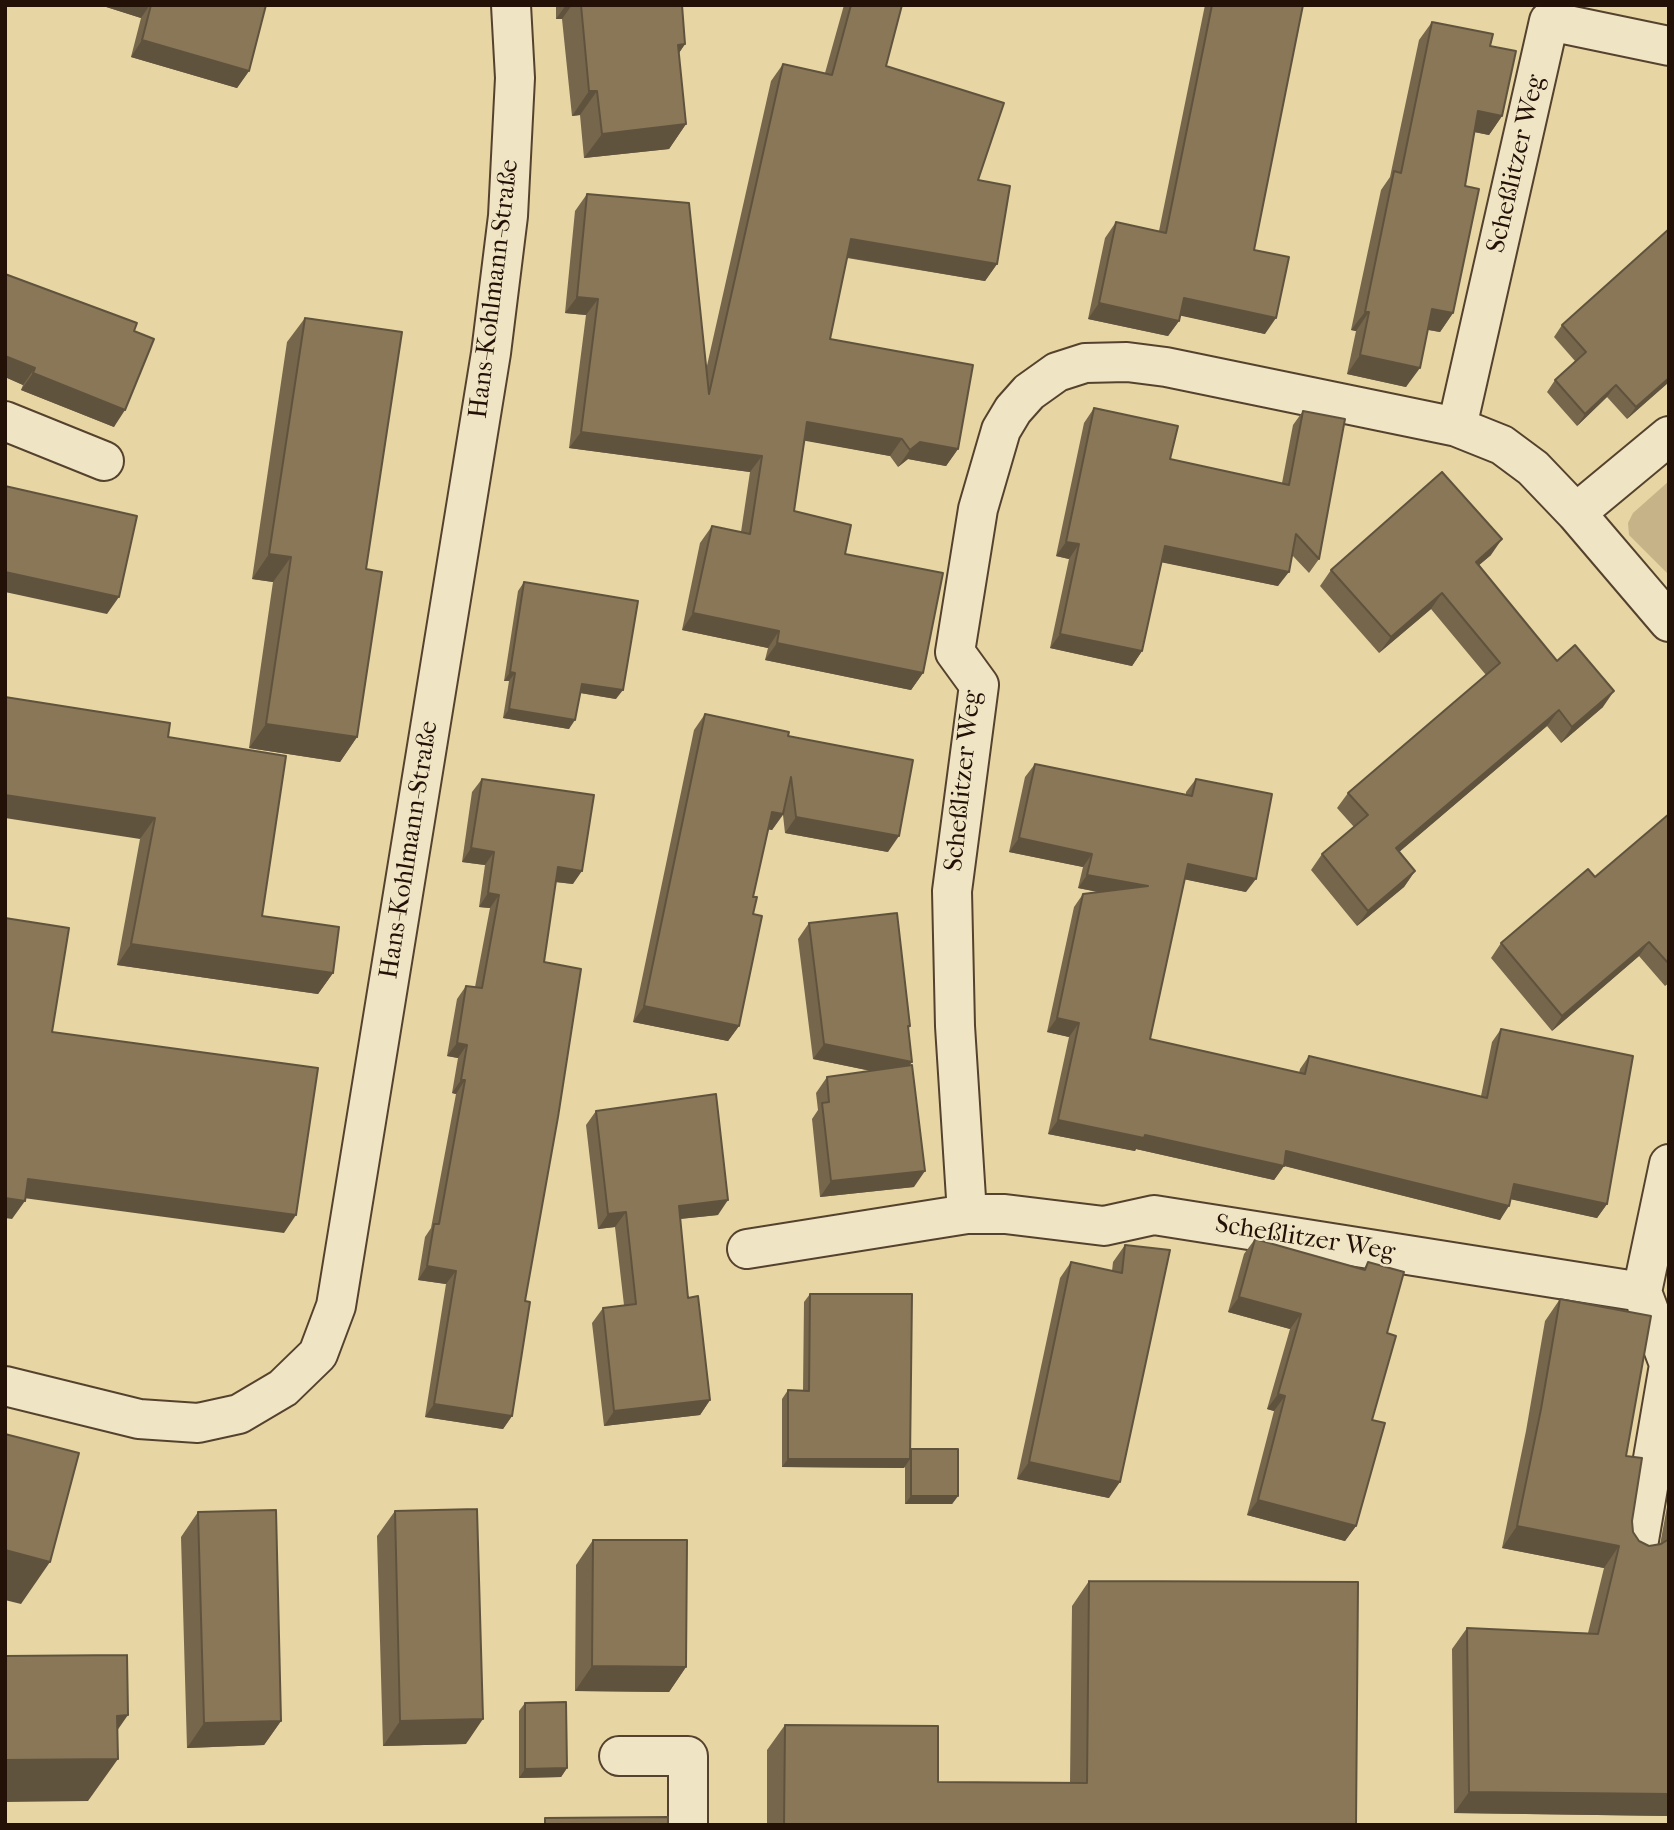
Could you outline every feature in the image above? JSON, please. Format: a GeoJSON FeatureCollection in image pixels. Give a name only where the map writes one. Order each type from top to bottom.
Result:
{"type":"FeatureCollection","features":[{"type":"Feature","properties":{"kind":"street","name":"Hans-Kohlmann-Straße"},"geometry":{"type":"LineString","coordinates":[[5,1386],[139,1419],[198,1423],[239,1414],[283,1388],[318,1354],[336,1306],[491,354],[508,216],[514,78],[511,5]]}},
{"type":"Feature","properties":{"kind":"street","name":"Scheßlitzer Weg"},"geometry":{"type":"LineString","coordinates":[[1457,427],[1549,21],[1669,46]]}},
{"type":"Feature","properties":{"kind":"street","name":"Scheßlitzer Weg"},"geometry":{"type":"LineString","coordinates":[[967,1214],[955,1026],[952,891],[979,685],[955,652],[978,509],[1001,429],[1029,392],[1057,372],[1085,363],[1127,362],[1191,372],[1457,427],[1502,445],[1533,468],[1576,513],[1669,622]]}},
{"type":"Feature","properties":{"kind":"street"},"geometry":{"type":"LineString","coordinates":[[5,421],[104,461]]}},
{"type":"Feature","properties":{"kind":"street"},"geometry":{"type":"LineString","coordinates":[[1576,513],[1669,436]]}},
{"type":"Feature","properties":{"kind":"street"},"geometry":{"type":"LineString","coordinates":[[1638,1546],[1669,1365],[1642,1292],[1669,1164]]}},
{"type":"Feature","properties":{"kind":"street","name":"Scheßlitzer Weg"},"geometry":{"type":"LineString","coordinates":[[747,1249],[967,1214],[1005,1214],[1104,1226],[1154,1215],[1642,1292]]}},
{"type":"Feature","properties":{"kind":"street"},"geometry":{"type":"LineString","coordinates":[[619,1756],[688,1756],[688,1825]]}},
{"type":"Feature","properties":{"kind":"shaded area"},"geometry":{"type":"Polygon","coordinates":[[[1669,481],[1669,575],[1629,535],[1628,523],[1633,513],[1669,481]]]}},
{"type":"Feature","properties":{"kind":"building"},"geometry":{"type":"Polygon","coordinates":[[[151,5],[266,5],[249,71],[142,40],[151,5]]]}},
{"type":"Feature","properties":{"kind":"building"},"geometry":{"type":"Polygon","coordinates":[[[581,5],[682,5],[685,44],[678,45],[686,124],[602,134],[597,91],[589,91],[581,5]]]}},
{"type":"Feature","properties":{"kind":"building"},"geometry":{"type":"Polygon","coordinates":[[[851,5],[902,5],[886,66],[1004,103],[978,180],[1010,186],[997,264],[851,239],[830,339],[973,365],[958,449],[920,442],[910,450],[902,439],[807,422],[794,511],[851,525],[845,554],[943,573],[923,673],[777,643],[779,631],[693,613],[712,526],[750,534],[762,456],[581,432],[598,299],[577,297],[587,194],[689,203],[709,394],[783,64],[832,75],[851,5]]]}},
{"type":"Feature","properties":{"kind":"building"},"geometry":{"type":"Polygon","coordinates":[[[1212,5],[1303,5],[1254,250],[1289,257],[1276,318],[1184,298],[1179,321],[1099,303],[1116,222],[1166,233],[1212,5]]]}},
{"type":"Feature","properties":{"kind":"building"},"geometry":{"type":"Polygon","coordinates":[[[1432,22],[1493,34],[1490,46],[1516,51],[1502,116],[1478,111],[1465,186],[1479,189],[1453,313],[1432,309],[1420,368],[1360,355],[1369,312],[1365,312],[1394,171],[1401,173],[1432,22]]]}},
{"type":"Feature","properties":{"kind":"building"},"geometry":{"type":"Polygon","coordinates":[[[1669,229],[1669,378],[1636,407],[1616,385],[1585,414],[1555,380],[1586,352],[1562,325],[1669,229]]]}},
{"type":"Feature","properties":{"kind":"building"},"geometry":{"type":"Polygon","coordinates":[[[5,274],[137,323],[134,331],[154,339],[125,410],[33,373],[35,368],[5,356],[5,274]]]}},
{"type":"Feature","properties":{"kind":"building"},"geometry":{"type":"Polygon","coordinates":[[[305,318],[402,332],[366,569],[382,572],[357,737],[266,724],[291,557],[269,554],[305,318]]]}},
{"type":"Feature","properties":{"kind":"building"},"geometry":{"type":"Polygon","coordinates":[[[1094,408],[1178,426],[1170,459],[1289,485],[1303,411],[1345,419],[1319,559],[1296,534],[1289,572],[1165,546],[1142,651],[1060,634],[1079,544],[1066,542],[1094,408]]]}},
{"type":"Feature","properties":{"kind":"building"},"geometry":{"type":"Polygon","coordinates":[[[1442,472],[1502,539],[1476,562],[1557,661],[1575,645],[1614,691],[1572,727],[1559,710],[1396,848],[1415,871],[1368,911],[1322,854],[1368,815],[1348,793],[1500,663],[1442,593],[1391,637],[1331,570],[1442,472]]]}},
{"type":"Feature","properties":{"kind":"building"},"geometry":{"type":"Polygon","coordinates":[[[5,486],[137,516],[119,597],[5,572],[5,486]]]}},
{"type":"Feature","properties":{"kind":"building"},"geometry":{"type":"Polygon","coordinates":[[[524,582],[638,601],[623,690],[582,684],[575,720],[509,709],[515,673],[510,672],[524,582]]]}},
{"type":"Feature","properties":{"kind":"building"},"geometry":{"type":"Polygon","coordinates":[[[5,697],[170,723],[168,737],[286,756],[262,916],[339,927],[333,973],[131,944],[155,818],[5,795],[5,697]]]}},
{"type":"Feature","properties":{"kind":"building"},"geometry":{"type":"Polygon","coordinates":[[[705,714],[789,732],[788,736],[913,760],[899,836],[796,817],[791,777],[783,814],[772,812],[753,897],[757,897],[753,914],[762,916],[739,1026],[644,1006],[705,714]]]}},
{"type":"Feature","properties":{"kind":"building"},"geometry":{"type":"Polygon","coordinates":[[[1035,764],[1192,796],[1196,779],[1272,794],[1256,879],[1188,864],[1150,1039],[1305,1074],[1309,1056],[1487,1098],[1501,1029],[1633,1056],[1607,1204],[1514,1184],[1509,1206],[1286,1151],[1284,1166],[1145,1135],[1144,1138],[1058,1120],[1079,1023],[1057,1018],[1083,894],[1148,886],[1087,875],[1092,854],[1019,838],[1035,764]]]}},
{"type":"Feature","properties":{"kind":"building"},"geometry":{"type":"Polygon","coordinates":[[[482,779],[594,795],[582,871],[558,867],[544,962],[581,969],[525,1301],[530,1302],[512,1416],[434,1404],[456,1271],[427,1266],[434,1224],[439,1224],[465,1080],[461,1080],[467,1045],[457,1043],[466,986],[482,988],[499,895],[488,893],[494,852],[471,848],[482,779]]]}},
{"type":"Feature","properties":{"kind":"building"},"geometry":{"type":"Polygon","coordinates":[[[1669,814],[1669,964],[1649,942],[1562,1016],[1501,943],[1588,869],[1595,877],[1669,814]]]}},
{"type":"Feature","properties":{"kind":"building"},"geometry":{"type":"Polygon","coordinates":[[[897,913],[912,1062],[824,1044],[809,923],[897,913]]]}},
{"type":"Feature","properties":{"kind":"building"},"geometry":{"type":"Polygon","coordinates":[[[5,918],[69,928],[52,1032],[318,1068],[296,1215],[28,1179],[25,1201],[5,1198],[5,918]]]}},
{"type":"Feature","properties":{"kind":"building"},"geometry":{"type":"Polygon","coordinates":[[[912,1065],[925,1171],[831,1181],[822,1103],[829,1102],[827,1077],[912,1065]]]}},
{"type":"Feature","properties":{"kind":"building"},"geometry":{"type":"Polygon","coordinates":[[[716,1094],[728,1200],[679,1206],[688,1298],[698,1296],[710,1400],[614,1411],[603,1308],[636,1304],[626,1212],[608,1214],[596,1111],[716,1094]]]}},
{"type":"Feature","properties":{"kind":"building"},"geometry":{"type":"Polygon","coordinates":[[[1255,1239],[1365,1270],[1368,1262],[1404,1272],[1387,1333],[1396,1336],[1372,1420],[1385,1423],[1356,1526],[1258,1500],[1285,1396],[1278,1394],[1301,1314],[1239,1297],[1255,1239]]]}},
{"type":"Feature","properties":{"kind":"building"},"geometry":{"type":"Polygon","coordinates":[[[1125,1245],[1170,1250],[1120,1482],[1029,1462],[1071,1262],[1122,1273],[1125,1245]]]}},
{"type":"Feature","properties":{"kind":"building"},"geometry":{"type":"Polygon","coordinates":[[[810,1294],[912,1294],[910,1459],[788,1459],[788,1390],[809,1391],[810,1294]]]}},
{"type":"Feature","properties":{"kind":"building"},"geometry":{"type":"Polygon","coordinates":[[[1560,1299],[1651,1316],[1626,1456],[1642,1458],[1632,1521],[1633,1532],[1639,1541],[1649,1546],[1669,1539],[1669,1794],[1469,1792],[1467,1628],[1598,1634],[1619,1546],[1517,1526],[1560,1299]]]}},
{"type":"Feature","properties":{"kind":"building"},"geometry":{"type":"Polygon","coordinates":[[[5,1434],[79,1453],[50,1562],[5,1550],[5,1434]]]}},
{"type":"Feature","properties":{"kind":"building"},"geometry":{"type":"Polygon","coordinates":[[[911,1449],[958,1449],[958,1496],[911,1496],[911,1449]]]}},
{"type":"Feature","properties":{"kind":"building"},"geometry":{"type":"Polygon","coordinates":[[[477,1509],[483,1719],[400,1721],[395,1511],[477,1509]]]}},
{"type":"Feature","properties":{"kind":"building"},"geometry":{"type":"Polygon","coordinates":[[[276,1510],[281,1721],[204,1723],[198,1512],[276,1510]]]}},
{"type":"Feature","properties":{"kind":"building"},"geometry":{"type":"Polygon","coordinates":[[[593,1540],[687,1540],[686,1667],[592,1666],[593,1540]]]}},
{"type":"Feature","properties":{"kind":"building"},"geometry":{"type":"Polygon","coordinates":[[[1089,1581],[1358,1582],[1356,1825],[784,1825],[785,1725],[938,1726],[938,1782],[1087,1783],[1089,1581]]]}},
{"type":"Feature","properties":{"kind":"building"},"geometry":{"type":"Polygon","coordinates":[[[127,1655],[128,1715],[117,1716],[118,1759],[5,1760],[5,1656],[127,1655]]]}},
{"type":"Feature","properties":{"kind":"building"},"geometry":{"type":"Polygon","coordinates":[[[566,1702],[567,1768],[525,1769],[525,1703],[566,1702]]]}},
{"type":"Feature","properties":{"kind":"building"},"geometry":{"type":"Polygon","coordinates":[[[668,1817],[668,1825],[545,1825],[545,1818],[668,1817]]]}}]}
